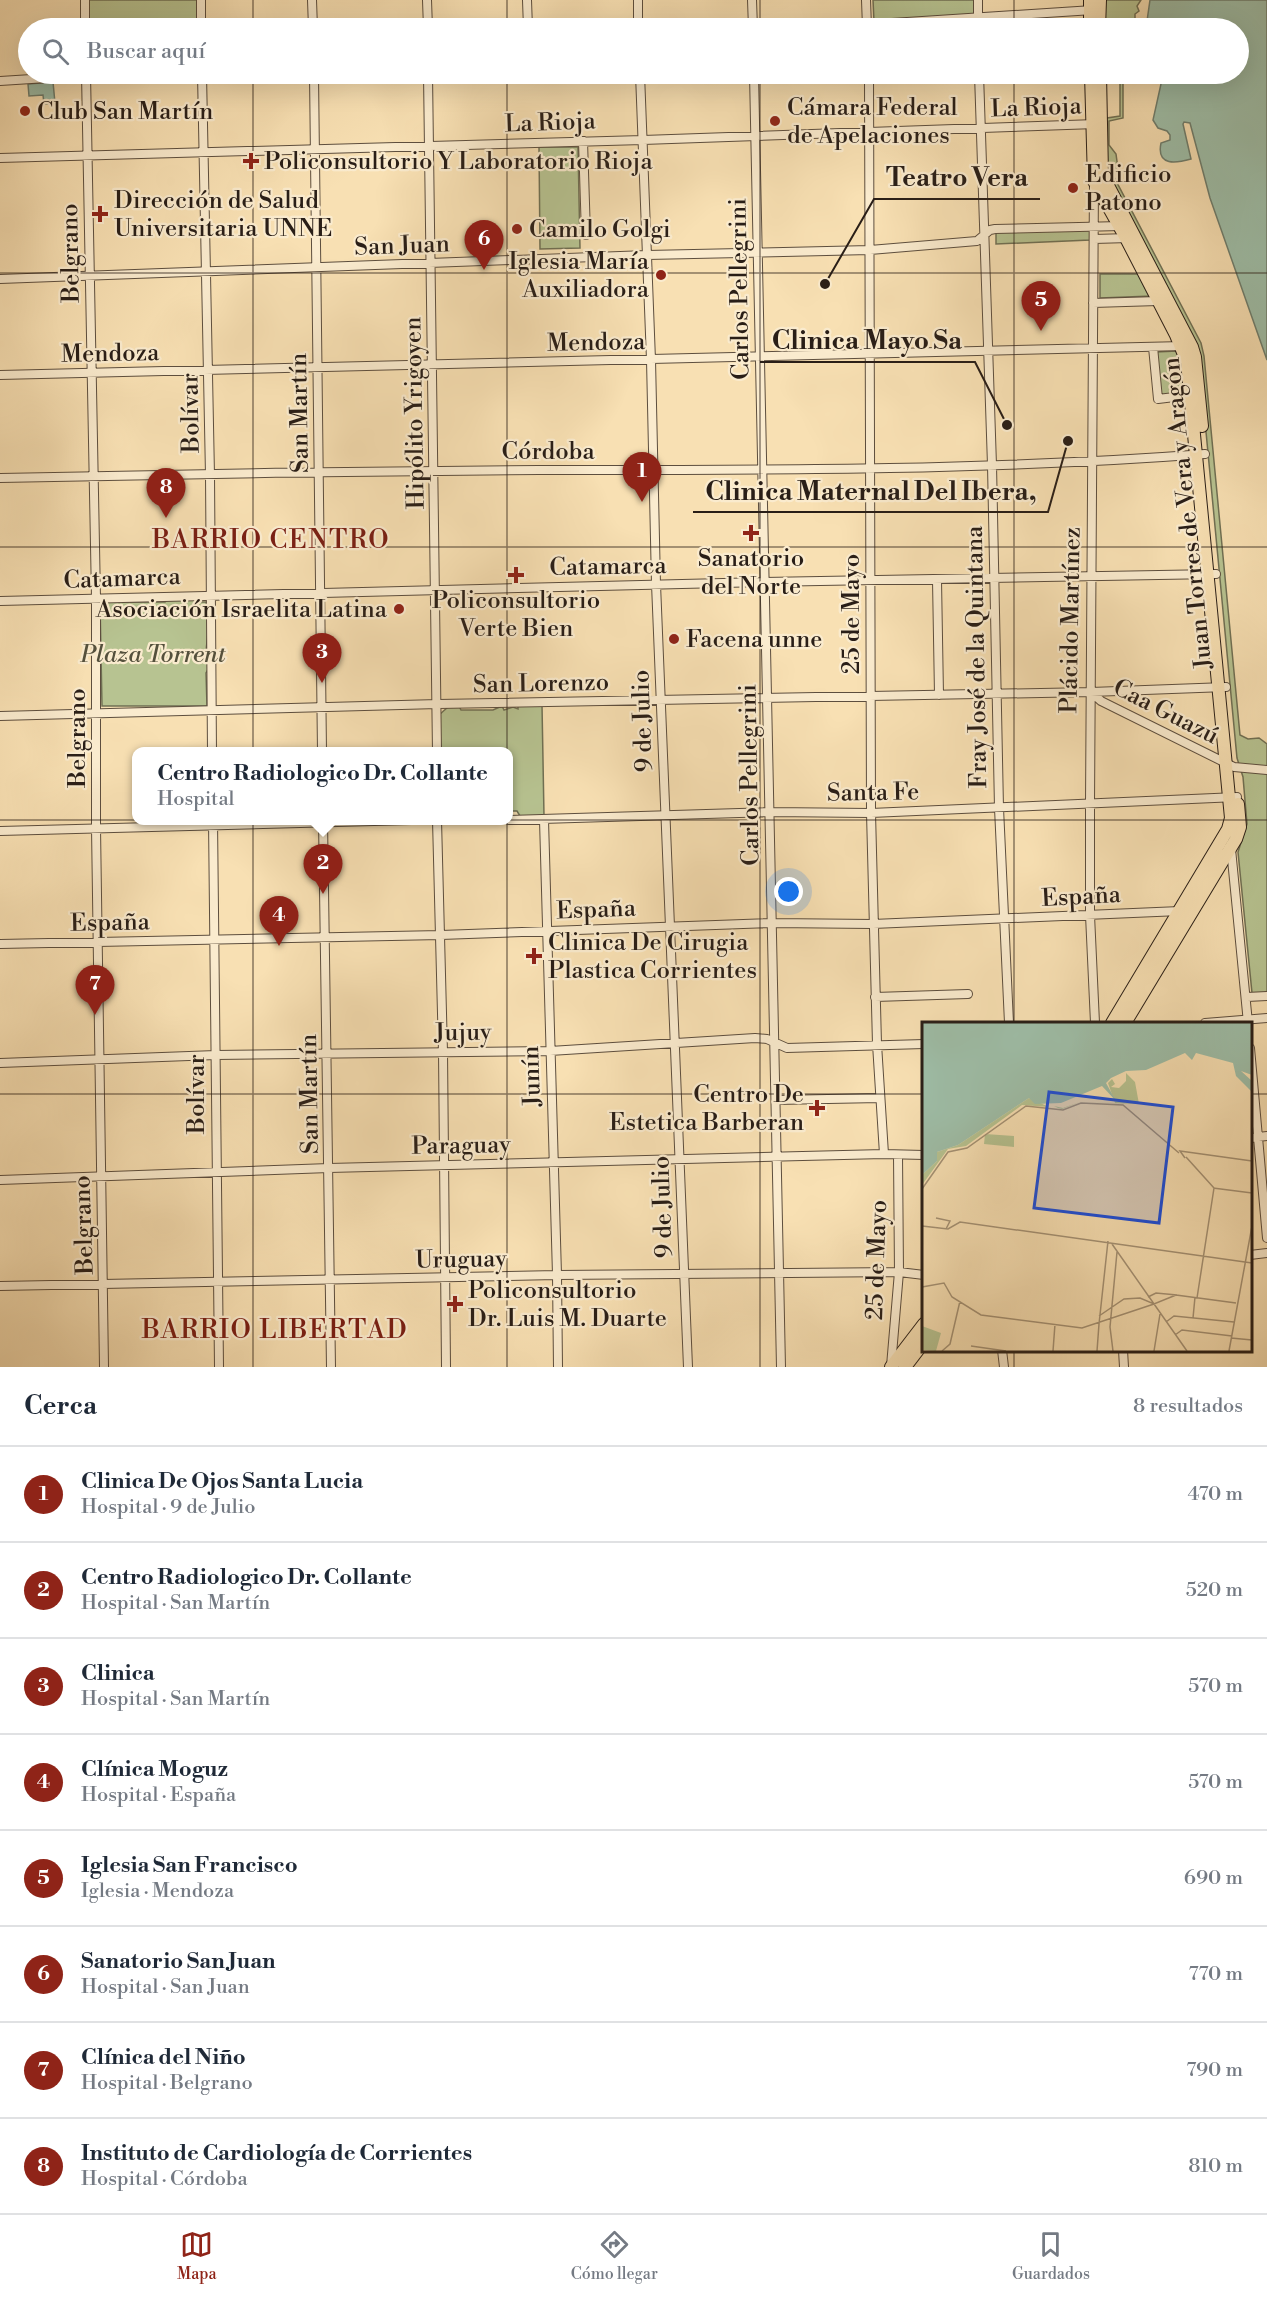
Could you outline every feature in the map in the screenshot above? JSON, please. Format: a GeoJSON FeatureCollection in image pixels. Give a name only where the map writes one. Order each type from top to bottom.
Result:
{"type":"FeatureCollection","features":[{"type":"Feature","properties":{"kind":"main road","name":"Plácido Martínez"},"geometry":{"type":"LineString","coordinates":[[1092,84],[1098,177]]}},
{"type":"Feature","properties":{"kind":"main road","name":"Plácido Martínez"},"geometry":{"type":"LineString","coordinates":[[1096,123],[1099,84]]}},
{"type":"Feature","properties":{"kind":"main road","name":"Juan Torres de Vera y Aragón"},"geometry":{"type":"LineString","coordinates":[[1098,177],[1187,346],[1197,376],[1201,454],[1233,797]]}},
{"type":"Feature","properties":{"kind":"main road","name":"Juan Torres de Vera y Aragón"},"geometry":{"type":"LineString","coordinates":[[1128,232],[1158,301],[1187,346],[1191,395],[1201,454]]}},
{"type":"Feature","properties":{"kind":"main road"},"geometry":{"type":"LineString","coordinates":[[1126,1022],[1231,847],[1240,827],[1233,797]]}},
{"type":"Feature","properties":{"kind":"main road"},"geometry":{"type":"LineString","coordinates":[[1113,1022],[1228,829],[1233,797]]}},
{"type":"Feature","properties":{"kind":"main road"},"geometry":{"type":"LineString","coordinates":[[891,1367],[922,1327]]}},
{"type":"Feature","properties":{"kind":"main road"},"geometry":{"type":"LineString","coordinates":[[905,1367],[922,1345]]}},
{"type":"Feature","properties":{"kind":"street"},"geometry":{"type":"LineString","coordinates":[[85,0],[86,18]]}},
{"type":"Feature","properties":{"kind":"street"},"geometry":{"type":"LineString","coordinates":[[201,0],[201,18]]}},
{"type":"Feature","properties":{"kind":"street"},"geometry":{"type":"LineString","coordinates":[[312,0],[313,18]]}},
{"type":"Feature","properties":{"kind":"street"},"geometry":{"type":"LineString","coordinates":[[427,0],[428,18]]}},
{"type":"Feature","properties":{"kind":"street"},"geometry":{"type":"LineString","coordinates":[[526,0],[527,18]]}},
{"type":"Feature","properties":{"kind":"street"},"geometry":{"type":"LineString","coordinates":[[638,0],[638,18]]}},
{"type":"Feature","properties":{"kind":"street"},"geometry":{"type":"LineString","coordinates":[[752,0],[753,18]]}},
{"type":"Feature","properties":{"kind":"street"},"geometry":{"type":"LineString","coordinates":[[866,0],[867,18]]}},
{"type":"Feature","properties":{"kind":"street"},"geometry":{"type":"LineString","coordinates":[[978,0],[978,17]]}},
{"type":"Feature","properties":{"kind":"street"},"geometry":{"type":"LineString","coordinates":[[966,18],[1095,5]]}},
{"type":"Feature","properties":{"kind":"street"},"geometry":{"type":"LineString","coordinates":[[0,81],[18,80]]}},
{"type":"Feature","properties":{"kind":"street","name":"Belgrano"},"geometry":{"type":"LineString","coordinates":[[86,84],[93,373],[96,828],[104,1367]]}},
{"type":"Feature","properties":{"kind":"street","name":"Bolívar"},"geometry":{"type":"LineString","coordinates":[[202,84],[213,747]]}},
{"type":"Feature","properties":{"kind":"street","name":"San Martín"},"geometry":{"type":"LineString","coordinates":[[314,84],[322,747]]}},
{"type":"Feature","properties":{"kind":"street","name":"Hipólito Yrigoyen"},"geometry":{"type":"LineString","coordinates":[[428,84],[437,747]]}},
{"type":"Feature","properties":{"kind":"street","name":"9 de Julio"},"geometry":{"type":"LineString","coordinates":[[640,84],[651,360],[656,584],[672,926],[688,1367]]}},
{"type":"Feature","properties":{"kind":"street","name":"Carlos Pellegrini"},"geometry":{"type":"LineString","coordinates":[[754,84],[781,1367]]}},
{"type":"Feature","properties":{"kind":"street","name":"25 de Mayo"},"geometry":{"type":"LineString","coordinates":[[869,84],[871,813],[875,997],[884,1154]]}},
{"type":"Feature","properties":{"kind":"street","name":"Fray José de la Quintana"},"geometry":{"type":"LineString","coordinates":[[980,84],[995,579],[999,808],[1009,1022]]}},
{"type":"Feature","properties":{"kind":"street","name":"La Rioja"},"geometry":{"type":"LineString","coordinates":[[0,158],[643,140],[1096,123]]}},
{"type":"Feature","properties":{"kind":"street"},"geometry":{"type":"LineString","coordinates":[[583,141],[586,235]]}},
{"type":"Feature","properties":{"kind":"street","name":"Plácido Martínez"},"geometry":{"type":"LineString","coordinates":[[1095,1022],[1090,915],[1090,804],[1093,303],[1094,227],[1098,177]]}},
{"type":"Feature","properties":{"kind":"street","name":"San Juan"},"geometry":{"type":"LineString","coordinates":[[0,279],[647,255],[870,250],[978,241],[990,230],[995,229],[1094,227],[1128,232]]}},
{"type":"Feature","properties":{"kind":"street"},"geometry":{"type":"LineString","coordinates":[[1094,239],[1128,232]]}},
{"type":"Feature","properties":{"kind":"street"},"geometry":{"type":"LineString","coordinates":[[1093,303],[1158,301]]}},
{"type":"Feature","properties":{"kind":"street","name":"Mendoza"},"geometry":{"type":"LineString","coordinates":[[0,375],[1187,346]]}},
{"type":"Feature","properties":{"kind":"street"},"geometry":{"type":"LineString","coordinates":[[1154,347],[1158,399],[1191,395]]}},
{"type":"Feature","properties":{"kind":"street","name":"Córdoba"},"geometry":{"type":"LineString","coordinates":[[0,478],[435,471],[870,470],[1201,454]]}},
{"type":"Feature","properties":{"kind":"street","name":"Catamarca"},"geometry":{"type":"LineString","coordinates":[[0,601],[656,584],[1212,575]]}},
{"type":"Feature","properties":{"kind":"street"},"geometry":{"type":"LineString","coordinates":[[937,580],[939,695]]}},
{"type":"Feature","properties":{"kind":"street","name":"San Lorenzo"},"geometry":{"type":"LineString","coordinates":[[0,716],[322,709],[438,704],[1091,692],[1222,687]]}},
{"type":"Feature","properties":{"kind":"street","name":"Caa Guazú"},"geometry":{"type":"LineString","coordinates":[[1091,692],[1101,701],[1230,765]]}},
{"type":"Feature","properties":{"kind":"street"},"geometry":{"type":"LineString","coordinates":[[1230,765],[1267,770]]}},
{"type":"Feature","properties":{"kind":"street","name":"Santa Fe"},"geometry":{"type":"LineString","coordinates":[[513,820],[770,812],[871,813],[1233,797]]}},
{"type":"Feature","properties":{"kind":"street","name":"Junín"},"geometry":{"type":"LineString","coordinates":[[544,819],[558,1367]]}},
{"type":"Feature","properties":{"kind":"street"},"geometry":{"type":"LineString","coordinates":[[0,831],[166,825]]}},
{"type":"Feature","properties":{"kind":"street","name":"Bolívar"},"geometry":{"type":"LineString","coordinates":[[213,825],[219,1367]]}},
{"type":"Feature","properties":{"kind":"street","name":"San Martín"},"geometry":{"type":"LineString","coordinates":[[323,825],[331,1367]]}},
{"type":"Feature","properties":{"kind":"street"},"geometry":{"type":"LineString","coordinates":[[437,825],[443,1052],[446,1367]]}},
{"type":"Feature","properties":{"kind":"street"},"geometry":{"type":"LineString","coordinates":[[1231,847],[1248,1022],[1267,1018]]}},
{"type":"Feature","properties":{"kind":"street","name":"España"},"geometry":{"type":"LineString","coordinates":[[0,944],[441,934],[772,923],[873,924],[1192,910]]}},
{"type":"Feature","properties":{"kind":"street"},"geometry":{"type":"LineString","coordinates":[[875,997],[968,994]]}},
{"type":"Feature","properties":{"kind":"street"},"geometry":{"type":"LineString","coordinates":[[1246,998],[1267,996]]}},
{"type":"Feature","properties":{"kind":"street","name":"Jujuy"},"geometry":{"type":"LineString","coordinates":[[0,1063],[216,1055],[550,1051],[755,1038],[775,1042],[787,1048],[922,1044]]}},
{"type":"Feature","properties":{"kind":"street"},"geometry":{"type":"LineString","coordinates":[[1252,1078],[1254,1138],[1267,1238]]}},
{"type":"Feature","properties":{"kind":"street"},"geometry":{"type":"LineString","coordinates":[[776,1100],[880,1098]]}},
{"type":"Feature","properties":{"kind":"street"},"geometry":{"type":"LineString","coordinates":[[1254,1138],[1267,1136]]}},
{"type":"Feature","properties":{"kind":"street","name":"25 de Mayo"},"geometry":{"type":"LineString","coordinates":[[891,1367],[899,1272],[897,1155]]}},
{"type":"Feature","properties":{"kind":"street","name":"Paraguay"},"geometry":{"type":"LineString","coordinates":[[0,1180],[329,1168],[778,1156],[922,1155]]}},
{"type":"Feature","properties":{"kind":"street"},"geometry":{"type":"LineString","coordinates":[[1252,1255],[1267,1253]]}},
{"type":"Feature","properties":{"kind":"street","name":"Uruguay"},"geometry":{"type":"LineString","coordinates":[[0,1286],[557,1275],[899,1272],[922,1275]]}},
{"type":"Feature","properties":{"kind":"street"},"geometry":{"type":"LineString","coordinates":[[1002,1352],[1004,1367]]}},
{"type":"Feature","properties":{"kind":"street"},"geometry":{"type":"LineString","coordinates":[[1122,1352],[1124,1367]]}},
{"type":"Feature","properties":{"kind":"green space"},"geometry":{"type":"Polygon","coordinates":[[[87,0],[198,0],[198,18],[87,18],[87,0]]]}},
{"type":"Feature","properties":{"kind":"green space"},"geometry":{"type":"Polygon","coordinates":[[[873,0],[977,0],[977,16],[874,18],[873,0]]]}},
{"type":"Feature","properties":{"kind":"green space"},"geometry":{"type":"Polygon","coordinates":[[[1104,0],[1141,0],[1137,6],[1139,11],[1135,14],[1135,18],[1104,18],[1104,0]]]}},
{"type":"Feature","properties":{"kind":"green space"},"geometry":{"type":"Polygon","coordinates":[[[1120,84],[1123,84],[1123,118],[1109,121],[1109,145],[1116,154],[1118,169],[1113,175],[1201,343],[1204,356],[1240,735],[1248,739],[1259,738],[1267,744],[1267,993],[1252,993],[1238,852],[1247,824],[1243,777],[1237,758],[1199,358],[1105,169],[1105,121],[1107,118],[1120,116],[1120,84]]]}},
{"type":"Feature","properties":{"kind":"green space"},"geometry":{"type":"Polygon","coordinates":[[[539,147],[578,147],[580,248],[540,249],[539,147]]]}},
{"type":"Feature","properties":{"kind":"green space"},"geometry":{"type":"Polygon","coordinates":[[[1090,229],[1090,240],[996,244],[996,231],[1090,229]]]}},
{"type":"Feature","properties":{"kind":"green space"},"geometry":{"type":"Polygon","coordinates":[[[1100,274],[1140,274],[1152,296],[1100,298],[1100,274]]]}},
{"type":"Feature","properties":{"kind":"green space"},"geometry":{"type":"Polygon","coordinates":[[[1177,351],[1182,357],[1185,393],[1159,395],[1156,352],[1177,351]]]}},
{"type":"Feature","properties":{"kind":"green space","name":"Plaza Torrent"},"geometry":{"type":"Polygon","coordinates":[[[169,599],[195,599],[196,602],[206,602],[209,623],[206,651],[210,658],[206,673],[207,706],[102,706],[100,602],[165,602],[169,599]]]}},
{"type":"Feature","properties":{"kind":"green space"},"geometry":{"type":"Polygon","coordinates":[[[518,705],[542,705],[544,816],[520,816],[517,811],[513,811],[513,747],[440,747],[439,715],[448,707],[459,706],[461,710],[493,710],[502,706],[504,710],[513,707],[518,709],[518,705]]]}},
{"type":"Feature","properties":{"kind":"shaded area"},"geometry":{"type":"Polygon","coordinates":[[[1150,0],[1267,0],[1267,360],[1210,198],[1190,123],[1184,122],[1183,124],[1191,159],[1169,162],[1165,160],[1160,151],[1161,143],[1170,140],[1170,135],[1167,131],[1158,128],[1153,120],[1161,84],[1249,84],[1249,18],[1147,18],[1150,0]]]}},
{"type":"Feature","properties":{"kind":"shaded area"},"geometry":{"type":"Polygon","coordinates":[[[28,84],[53,84],[55,103],[44,104],[43,95],[29,96],[28,84]]]}},
{"type":"Feature","properties":{"kind":"place","name":"Club San Martín"},"geometry":{"type":"Point","coordinates":[25,111]}},
{"type":"Feature","properties":{"kind":"place","name":"Cámara Federal de Apelaciones"},"geometry":{"type":"Point","coordinates":[775,121]}},
{"type":"Feature","properties":{"kind":"place","name":"Policonsultorio Y Laboratorio Rioja"},"geometry":{"type":"Point","coordinates":[251,161]}},
{"type":"Feature","properties":{"kind":"place","name":"Edificio Patono"},"geometry":{"type":"Point","coordinates":[1073,188]}},
{"type":"Feature","properties":{"kind":"place","name":"Dirección de Salud Universitaria UNNE"},"geometry":{"type":"Point","coordinates":[100,214]}},
{"type":"Feature","properties":{"kind":"place","name":"Camilo Golgi"},"geometry":{"type":"Point","coordinates":[517,229]}},
{"type":"Feature","properties":{"kind":"place","name":"Sanatorio San Juan"},"geometry":{"type":"Point","coordinates":[484,270]}},
{"type":"Feature","properties":{"kind":"place","name":"Iglesia María Auxiliadora"},"geometry":{"type":"Point","coordinates":[661,275]}},
{"type":"Feature","properties":{"kind":"place","name":"Teatro Vera"},"geometry":{"type":"Point","coordinates":[825,284]}},
{"type":"Feature","properties":{"kind":"place","name":"Iglesia San Francisco"},"geometry":{"type":"Point","coordinates":[1041,331]}},
{"type":"Feature","properties":{"kind":"place","name":"Clinica Mayo Sa"},"geometry":{"type":"Point","coordinates":[1007,425]}},
{"type":"Feature","properties":{"kind":"place","name":"Clinica Maternal Del Ibera,"},"geometry":{"type":"Point","coordinates":[1068,441]}},
{"type":"Feature","properties":{"kind":"place","name":"Clinica De Ojos Santa Lucia"},"geometry":{"type":"Point","coordinates":[642,502]}},
{"type":"Feature","properties":{"kind":"place","name":"Instituto de Cardiología de Corrientes"},"geometry":{"type":"Point","coordinates":[166,518]}},
{"type":"Feature","properties":{"kind":"place","name":"Sanatorio del Norte"},"geometry":{"type":"Point","coordinates":[751,533]}},
{"type":"Feature","properties":{"kind":"place","name":"Policonsultorio Verte Bien"},"geometry":{"type":"Point","coordinates":[516,575]}},
{"type":"Feature","properties":{"kind":"place","name":"Asociación Israelita Latina"},"geometry":{"type":"Point","coordinates":[399,609]}},
{"type":"Feature","properties":{"kind":"place","name":"Facena unne"},"geometry":{"type":"Point","coordinates":[674,639]}},
{"type":"Feature","properties":{"kind":"place","name":"Clinica"},"geometry":{"type":"Point","coordinates":[322,683]}},
{"type":"Feature","properties":{"kind":"place","name":"Centro Radiologico Dr. Collante"},"geometry":{"type":"Point","coordinates":[323,894]}},
{"type":"Feature","properties":{"kind":"place","name":"Clínica Moguz"},"geometry":{"type":"Point","coordinates":[279,946]}},
{"type":"Feature","properties":{"kind":"place","name":"Clinica De Cirugia Plastica Corrientes"},"geometry":{"type":"Point","coordinates":[534,956]}},
{"type":"Feature","properties":{"kind":"place","name":"Clínica del Niño"},"geometry":{"type":"Point","coordinates":[95,1015]}},
{"type":"Feature","properties":{"kind":"place","name":"Centro De Estetica Barberan"},"geometry":{"type":"Point","coordinates":[817,1108]}},
{"type":"Feature","properties":{"kind":"place","name":"Policonsultorio Dr. Luis M. Duarte"},"geometry":{"type":"Point","coordinates":[455,1304]}},
{"type":"Feature","properties":{"kind":"district","name":"BARRIO CENTRO"},"geometry":{"type":"Point","coordinates":[271,539]}},
{"type":"Feature","properties":{"kind":"district","name":"BARRIO LIBERTAD"},"geometry":{"type":"Point","coordinates":[275,1329]}}]}
